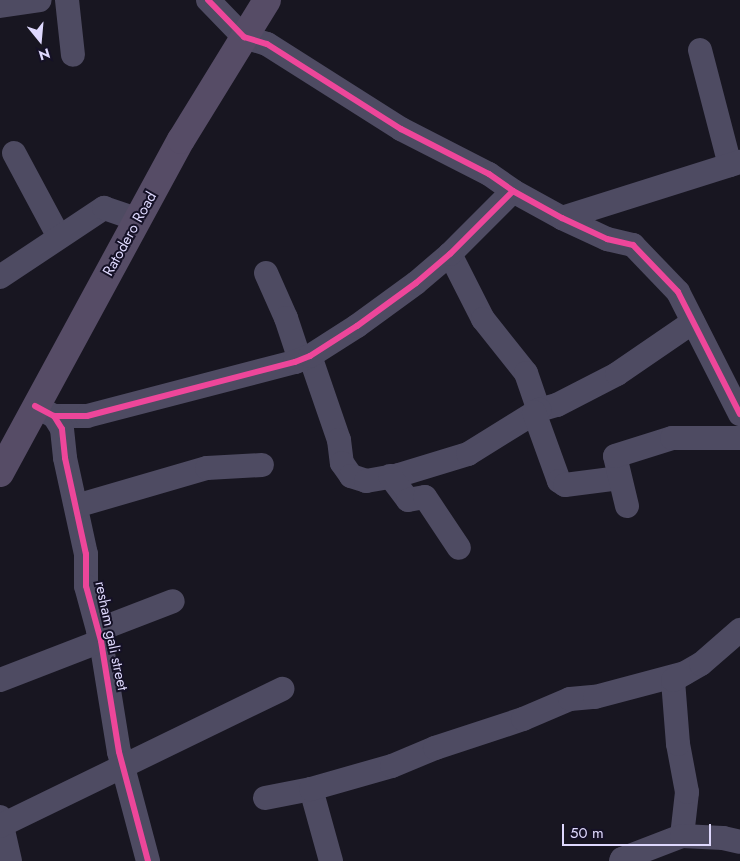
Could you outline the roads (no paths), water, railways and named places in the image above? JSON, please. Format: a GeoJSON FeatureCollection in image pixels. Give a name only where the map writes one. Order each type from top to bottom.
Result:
{"type":"FeatureCollection","features":[{"type":"Feature","properties":{"kind":"main road","name":"Ratodero Road"},"geometry":{"type":"LineString","coordinates":[[0,473],[44,411],[138,220],[181,140],[267,0]]}},
{"type":"Feature","properties":{"kind":"street"},"geometry":{"type":"LineString","coordinates":[[0,6],[40,0]]}},
{"type":"Feature","properties":{"kind":"street"},"geometry":{"type":"LineString","coordinates":[[67,0],[74,55]]}},
{"type":"Feature","properties":{"kind":"street"},"geometry":{"type":"LineString","coordinates":[[208,0],[244,37],[268,44],[401,129],[489,174],[513,191],[562,218],[608,239],[634,245],[678,292],[740,414]]}},
{"type":"Feature","properties":{"kind":"street"},"geometry":{"type":"LineString","coordinates":[[562,218],[735,164],[700,50]]}},
{"type":"Feature","properties":{"kind":"street"},"geometry":{"type":"LineString","coordinates":[[14,153],[59,237]]}},
{"type":"Feature","properties":{"kind":"street"},"geometry":{"type":"LineString","coordinates":[[44,411],[87,416],[305,358],[357,326],[416,283],[450,254],[513,191]]}},
{"type":"Feature","properties":{"kind":"street"},"geometry":{"type":"LineString","coordinates":[[0,277],[104,208],[138,220]]}},
{"type":"Feature","properties":{"kind":"street"},"geometry":{"type":"LineString","coordinates":[[450,254],[484,319],[526,373],[558,481],[565,485],[620,478]]}},
{"type":"Feature","properties":{"kind":"street"},"geometry":{"type":"LineString","coordinates":[[266,273],[328,403],[339,440],[342,463],[351,476],[366,480],[390,476],[468,454],[537,411],[557,405],[617,374],[693,322]]}},
{"type":"Feature","properties":{"kind":"street","name":"resham gali street"},"geometry":{"type":"LineString","coordinates":[[44,411],[62,429],[86,554],[86,586],[99,636],[122,766],[148,861]]}},
{"type":"Feature","properties":{"kind":"street"},"geometry":{"type":"LineString","coordinates":[[627,506],[615,456],[672,438],[740,438]]}},
{"type":"Feature","properties":{"kind":"street"},"geometry":{"type":"LineString","coordinates":[[76,506],[208,468],[262,465]]}},
{"type":"Feature","properties":{"kind":"street"},"geometry":{"type":"LineString","coordinates":[[390,476],[408,500],[425,497],[459,548]]}},
{"type":"Feature","properties":{"kind":"street"},"geometry":{"type":"LineString","coordinates":[[0,680],[173,601]]}},
{"type":"Feature","properties":{"kind":"street"},"geometry":{"type":"LineString","coordinates":[[682,836],[687,792],[678,744],[674,680],[701,664],[740,630]]}},
{"type":"Feature","properties":{"kind":"street"},"geometry":{"type":"LineString","coordinates":[[265,798],[311,789],[392,766],[435,748],[524,719],[570,698],[596,697],[685,673]]}},
{"type":"Feature","properties":{"kind":"street"},"geometry":{"type":"LineString","coordinates":[[10,861],[1,823],[282,689]]}},
{"type":"Feature","properties":{"kind":"street"},"geometry":{"type":"LineString","coordinates":[[311,789],[332,861]]}},
{"type":"Feature","properties":{"kind":"street"},"geometry":{"type":"LineString","coordinates":[[621,861],[622,858],[682,836],[723,838],[740,842]]}}]}
